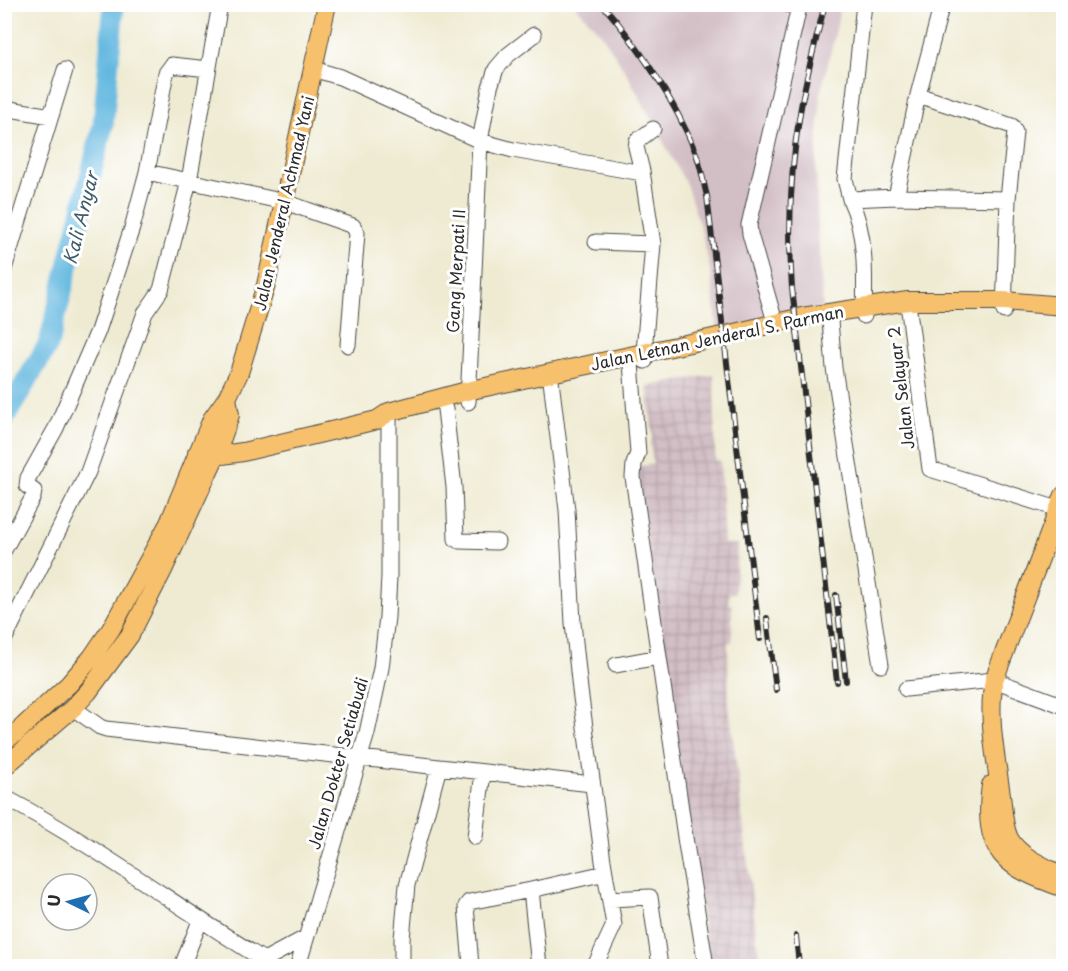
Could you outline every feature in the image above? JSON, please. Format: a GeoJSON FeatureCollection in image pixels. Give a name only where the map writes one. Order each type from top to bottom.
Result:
{"type":"FeatureCollection","features":[{"type":"Feature","properties":{"kind":"main road","name":"Jalan Jenderal Achmad Yani"},"geometry":{"type":"LineString","coordinates":[[4,741],[16,733],[69,684],[105,638],[169,523],[197,453],[216,412],[227,398],[244,360],[262,302],[327,4]]}},
{"type":"Feature","properties":{"kind":"main road","name":"Jalan Letnan Jenderal S. Parman"},"geometry":{"type":"LineString","coordinates":[[197,453],[216,455],[243,452],[550,377],[830,321],[908,301],[1004,306],[1064,306]]}},
{"type":"Feature","properties":{"kind":"main road","name":"Jalan Letnan Jenderal S. Parman"},"geometry":{"type":"LineString","coordinates":[[640,359],[775,322],[864,311],[1004,306],[1064,316]]}},
{"type":"Feature","properties":{"kind":"main road","name":"Jalan Letnan Jenderal S. Parman"},"geometry":{"type":"LineString","coordinates":[[385,418],[446,409],[468,397]]}},
{"type":"Feature","properties":{"kind":"main road","name":"Jalan Jenderal Achmad Yani"},"geometry":{"type":"LineString","coordinates":[[5,764],[73,708],[88,692],[130,635],[167,562],[216,455],[230,416],[227,398]]}},
{"type":"Feature","properties":{"kind":"main road"},"geometry":{"type":"LineString","coordinates":[[1061,502],[994,680],[992,707],[995,766],[1006,831],[1014,856],[1064,888]]}},
{"type":"Feature","properties":{"kind":"main road"},"geometry":{"type":"LineString","coordinates":[[1014,856],[1064,877]]}},
{"type":"Feature","properties":{"kind":"street"},"geometry":{"type":"LineString","coordinates":[[4,640],[83,484],[145,314],[161,290],[189,181],[220,4]]}},
{"type":"Feature","properties":{"kind":"street"},"geometry":{"type":"LineString","coordinates":[[775,322],[749,225],[799,7],[784,4]]}},
{"type":"Feature","properties":{"kind":"street"},"geometry":{"type":"LineString","coordinates":[[864,4],[845,179],[850,199],[858,216],[863,246],[864,311]]}},
{"type":"Feature","properties":{"kind":"street"},"geometry":{"type":"LineString","coordinates":[[896,197],[918,95],[942,4]]}},
{"type":"Feature","properties":{"kind":"street","name":"Gang Merpati II"},"geometry":{"type":"LineString","coordinates":[[468,397],[480,141],[490,87],[496,69],[508,55],[534,35]]}},
{"type":"Feature","properties":{"kind":"street"},"geometry":{"type":"LineString","coordinates":[[4,550],[34,494],[33,490],[28,488],[28,478],[56,428],[98,331],[132,228],[147,172],[166,73],[172,65],[208,69]]}},
{"type":"Feature","properties":{"kind":"street"},"geometry":{"type":"LineString","coordinates":[[313,69],[340,77],[480,141],[513,150],[642,173]]}},
{"type":"Feature","properties":{"kind":"street"},"geometry":{"type":"LineString","coordinates":[[4,269],[65,70]]}},
{"type":"Feature","properties":{"kind":"street"},"geometry":{"type":"LineString","coordinates":[[918,95],[1014,128],[1008,199],[1004,306]]}},
{"type":"Feature","properties":{"kind":"street"},"geometry":{"type":"LineString","coordinates":[[4,108],[51,116]]}},
{"type":"Feature","properties":{"kind":"street"},"geometry":{"type":"LineString","coordinates":[[653,129],[636,144],[653,244],[640,359],[638,453],[633,474],[658,657],[706,966]]}},
{"type":"Feature","properties":{"kind":"street"},"geometry":{"type":"LineString","coordinates":[[147,172],[285,202],[345,223],[356,230],[348,345]]}},
{"type":"Feature","properties":{"kind":"street"},"geometry":{"type":"LineString","coordinates":[[850,199],[896,197],[1008,199]]}},
{"type":"Feature","properties":{"kind":"street"},"geometry":{"type":"LineString","coordinates":[[596,242],[653,244]]}},
{"type":"Feature","properties":{"kind":"street","name":"Jalan Selayar 2"},"geometry":{"type":"LineString","coordinates":[[909,311],[930,469],[1061,502]]}},
{"type":"Feature","properties":{"kind":"street"},"geometry":{"type":"LineString","coordinates":[[830,321],[834,368],[881,665]]}},
{"type":"Feature","properties":{"kind":"street"},"geometry":{"type":"LineString","coordinates":[[550,377],[567,510],[573,623],[592,784],[614,925],[595,966]]}},
{"type":"Feature","properties":{"kind":"street"},"geometry":{"type":"LineString","coordinates":[[446,409],[454,487],[456,539],[497,542]]}},
{"type":"Feature","properties":{"kind":"street","name":"Jalan Dokter Setiabudi"},"geometry":{"type":"LineString","coordinates":[[298,966],[360,758],[381,668],[387,617],[385,418]]}},
{"type":"Feature","properties":{"kind":"street"},"geometry":{"type":"LineString","coordinates":[[616,665],[658,657]]}},
{"type":"Feature","properties":{"kind":"street"},"geometry":{"type":"LineString","coordinates":[[906,689],[994,680],[1064,706]]}},
{"type":"Feature","properties":{"kind":"street"},"geometry":{"type":"LineString","coordinates":[[73,708],[106,729],[592,784]]}},
{"type":"Feature","properties":{"kind":"street"},"geometry":{"type":"LineString","coordinates":[[402,966],[407,885],[439,767]]}},
{"type":"Feature","properties":{"kind":"street"},"geometry":{"type":"LineString","coordinates":[[475,837],[483,772]]}},
{"type":"Feature","properties":{"kind":"street"},"geometry":{"type":"LineString","coordinates":[[4,796],[87,845],[266,963],[305,938]]}},
{"type":"Feature","properties":{"kind":"street"},"geometry":{"type":"LineString","coordinates":[[471,966],[467,903],[472,900],[531,890],[605,873]]}},
{"type":"Feature","properties":{"kind":"street"},"geometry":{"type":"LineString","coordinates":[[531,890],[539,966]]}},
{"type":"Feature","properties":{"kind":"street"},"geometry":{"type":"LineString","coordinates":[[610,899],[650,897],[660,966]]}},
{"type":"Feature","properties":{"kind":"street"},"geometry":{"type":"LineString","coordinates":[[182,966],[200,921]]}},
{"type":"Feature","properties":{"kind":"shaded area"},"geometry":{"type":"Polygon","coordinates":[[[575,5],[840,5],[821,92],[816,165],[823,307],[718,332],[711,273],[701,229],[686,184],[626,72],[602,35],[575,5]]]}},
{"type":"Feature","properties":{"kind":"shaded area"},"geometry":{"type":"Polygon","coordinates":[[[714,375],[715,460],[720,460],[724,544],[737,544],[735,593],[729,593],[729,605],[732,605],[732,642],[728,642],[729,704],[758,949],[708,957],[636,467],[653,464],[650,443],[653,436],[647,386],[714,375]]]}},
{"type":"Feature","properties":{"kind":"shaded area"},"geometry":{"type":"Polygon","coordinates":[[[758,949],[760,966],[709,966],[708,957],[758,949]]]}},
{"type":"Feature","properties":{"kind":"waterway","name":"Kali Anyar"},"geometry":{"type":"LineString","coordinates":[[4,419],[49,343],[103,125],[114,4]]}},
{"type":"Feature","properties":{"kind":"railway"},"geometry":{"type":"LineString","coordinates":[[602,4],[642,55],[666,93],[687,132],[700,167],[707,196],[760,639]]}},
{"type":"Feature","properties":{"kind":"railway"},"geometry":{"type":"LineString","coordinates":[[825,4],[805,85],[797,135],[792,178],[790,244],[792,288],[837,682]]}},
{"type":"Feature","properties":{"kind":"railway"},"geometry":{"type":"LineString","coordinates":[[836,595],[846,681]]}},
{"type":"Feature","properties":{"kind":"railway"},"geometry":{"type":"LineString","coordinates":[[767,618],[776,690]]}},
{"type":"Feature","properties":{"kind":"railway"},"geometry":{"type":"LineString","coordinates":[[796,936],[799,966]]}}]}
